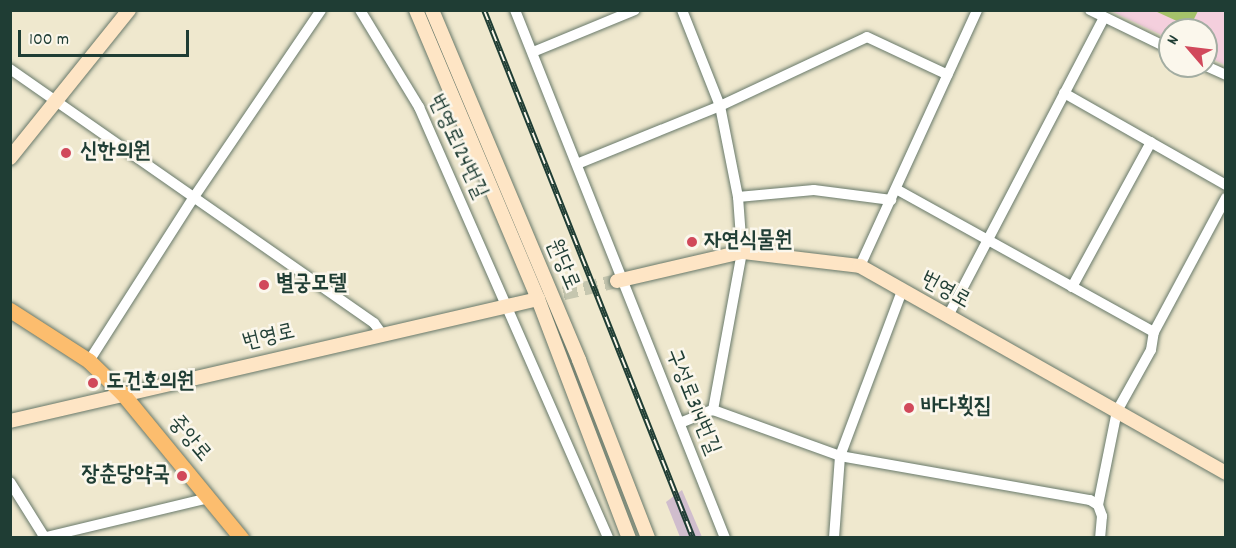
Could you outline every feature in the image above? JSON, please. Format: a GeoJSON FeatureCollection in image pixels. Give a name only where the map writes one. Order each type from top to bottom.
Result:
{"type":"FeatureCollection","features":[{"type":"Feature","properties":{"kind":"main road","name":"중앙로"},"geometry":{"type":"LineString","coordinates":[[10,310],[89,361],[122,393],[241,537]]}},
{"type":"Feature","properties":{"kind":"street"},"geometry":{"type":"LineString","coordinates":[[10,158],[129,10]]}},
{"type":"Feature","properties":{"kind":"street"},"geometry":{"type":"LineString","coordinates":[[89,361],[194,197],[321,10]]}},
{"type":"Feature","properties":{"kind":"street","name":"번영로124번길"},"geometry":{"type":"LineString","coordinates":[[360,10],[419,107],[608,537]]}},
{"type":"Feature","properties":{"kind":"street","name":"원당로"},"geometry":{"type":"LineString","coordinates":[[416,10],[538,299],[629,537]]}},
{"type":"Feature","properties":{"kind":"street","name":"원당로"},"geometry":{"type":"LineString","coordinates":[[432,10],[579,360],[648,537]]}},
{"type":"Feature","properties":{"kind":"street","name":"구성로314번길"},"geometry":{"type":"LineString","coordinates":[[515,10],[577,164],[620,281],[725,537]]}},
{"type":"Feature","properties":{"kind":"street"},"geometry":{"type":"LineString","coordinates":[[533,52],[635,10]]}},
{"type":"Feature","properties":{"kind":"street"},"geometry":{"type":"LineString","coordinates":[[682,10],[720,106],[738,197],[742,252],[713,410]]}},
{"type":"Feature","properties":{"kind":"street"},"geometry":{"type":"LineString","coordinates":[[860,266],[977,10]]}},
{"type":"Feature","properties":{"kind":"street"},"geometry":{"type":"LineString","coordinates":[[1090,10],[1158,42]]}},
{"type":"Feature","properties":{"kind":"street"},"geometry":{"type":"LineString","coordinates":[[948,316],[1104,17]]}},
{"type":"Feature","properties":{"kind":"street"},"geometry":{"type":"LineString","coordinates":[[577,164],[720,106],[867,37],[948,75]]}},
{"type":"Feature","properties":{"kind":"street"},"geometry":{"type":"LineString","coordinates":[[10,69],[374,323],[382,334]]}},
{"type":"Feature","properties":{"kind":"street"},"geometry":{"type":"LineString","coordinates":[[1064,93],[1226,185]]}},
{"type":"Feature","properties":{"kind":"street"},"geometry":{"type":"LineString","coordinates":[[1072,287],[1151,142]]}},
{"type":"Feature","properties":{"kind":"street"},"geometry":{"type":"LineString","coordinates":[[896,189],[1154,332]]}},
{"type":"Feature","properties":{"kind":"street"},"geometry":{"type":"LineString","coordinates":[[738,197],[814,190],[891,200]]}},
{"type":"Feature","properties":{"kind":"street"},"geometry":{"type":"LineString","coordinates":[[1100,537],[1102,516],[1098,505],[1117,411],[1151,351],[1154,332],[1226,198]]}},
{"type":"Feature","properties":{"kind":"street","name":"번영로"},"geometry":{"type":"LineString","coordinates":[[620,281],[742,252],[860,266],[1226,473]]}},
{"type":"Feature","properties":{"kind":"street"},"geometry":{"type":"LineString","coordinates":[[834,537],[840,456],[902,291]]}},
{"type":"Feature","properties":{"kind":"street","name":"번영로"},"geometry":{"type":"LineString","coordinates":[[10,422],[122,393],[538,299]]}},
{"type":"Feature","properties":{"kind":"street"},"geometry":{"type":"LineString","coordinates":[[680,423],[713,410],[840,456],[1052,491],[1098,505]]}},
{"type":"Feature","properties":{"kind":"street"},"geometry":{"type":"LineString","coordinates":[[10,482],[44,537],[209,498]]}},
{"type":"Feature","properties":{"kind":"shaded area"},"geometry":{"type":"Polygon","coordinates":[[[1111,11],[1225,11],[1225,65],[1218,62],[1218,18],[1158,18],[1158,33],[1111,11]]]}},
{"type":"Feature","properties":{"kind":"shaded area"},"geometry":{"type":"Polygon","coordinates":[[[682,490],[702,537],[680,537],[666,502],[682,490]]]}},
{"type":"Feature","properties":{"kind":"green space"},"geometry":{"type":"Polygon","coordinates":[[[1198,10],[1194,18],[1170,18],[1155,11],[1198,10]]]}},
{"type":"Feature","properties":{"kind":"tunnel"},"geometry":{"type":"LineString","coordinates":[[543,298],[617,281]]}},
{"type":"Feature","properties":{"kind":"railway"},"geometry":{"type":"LineString","coordinates":[[484,10],[693,538]]}},
{"type":"Feature","properties":{"kind":"place","name":"신한의원"},"geometry":{"type":"Point","coordinates":[66,153]}},
{"type":"Feature","properties":{"kind":"place","name":"자연식물원"},"geometry":{"type":"Point","coordinates":[692,242]}},
{"type":"Feature","properties":{"kind":"place","name":"별궁모텔"},"geometry":{"type":"Point","coordinates":[264,285]}},
{"type":"Feature","properties":{"kind":"place","name":"도건호의원"},"geometry":{"type":"Point","coordinates":[93,383]}},
{"type":"Feature","properties":{"kind":"place","name":"바다횟집"},"geometry":{"type":"Point","coordinates":[909,408]}},
{"type":"Feature","properties":{"kind":"place","name":"장춘당약국"},"geometry":{"type":"Point","coordinates":[182,476]}}]}
